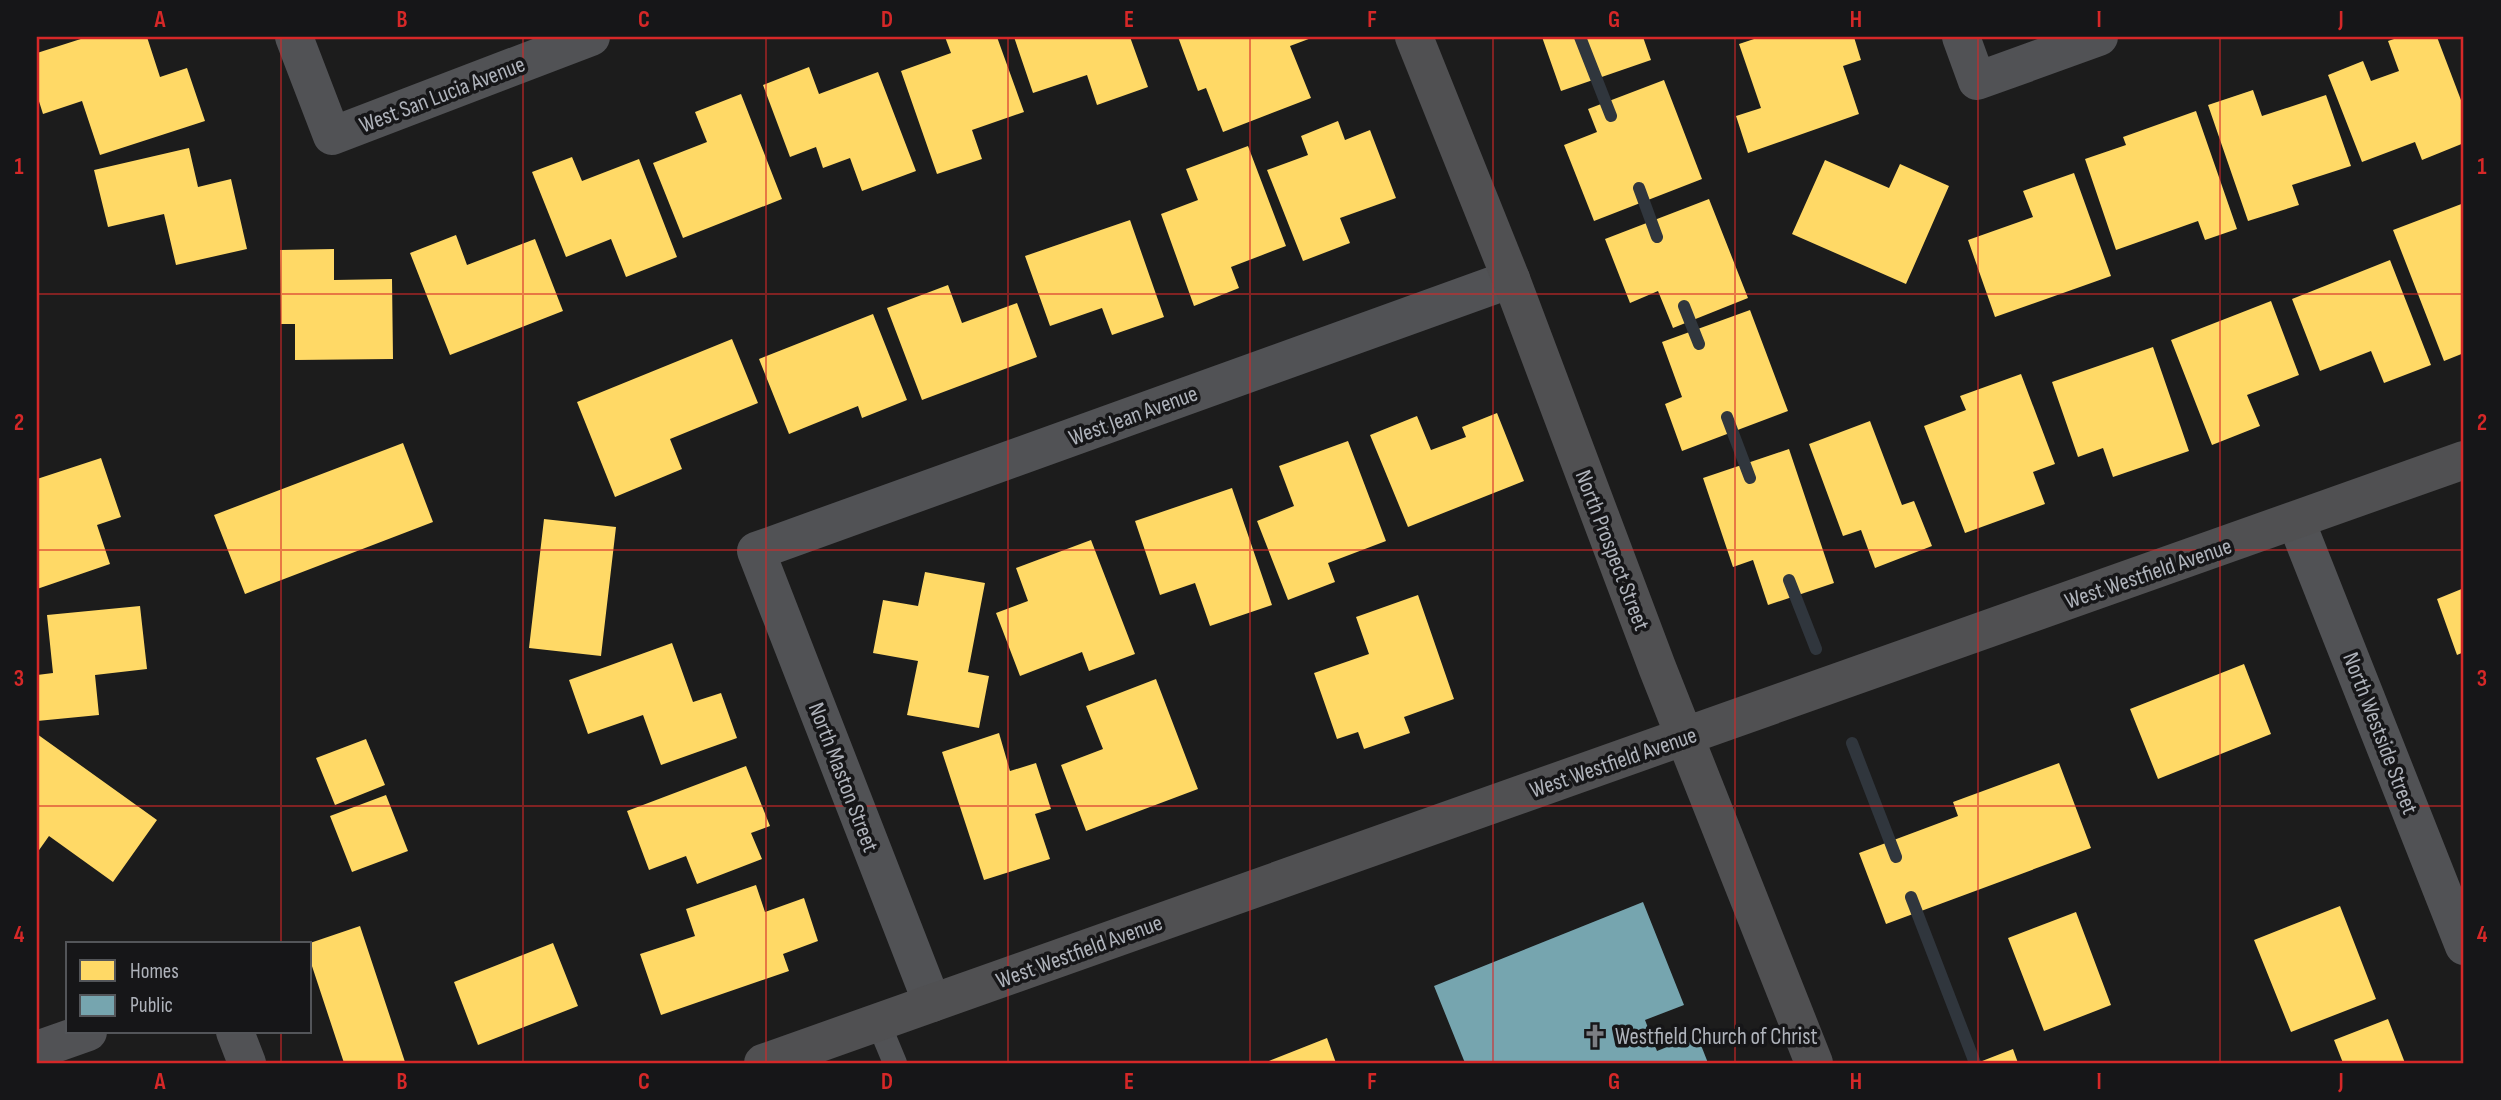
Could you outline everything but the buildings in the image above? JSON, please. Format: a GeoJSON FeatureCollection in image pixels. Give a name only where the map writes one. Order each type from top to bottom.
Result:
{"type":"FeatureCollection","features":[{"type":"Feature","properties":{"kind":"street","name":"West San Lucia Avenue"},"geometry":{"type":"LineString","coordinates":[[294,37],[332,135],[591,37]]}},
{"type":"Feature","properties":{"kind":"street","name":"North Prospect Street"},"geometry":{"type":"LineString","coordinates":[[1414,37],[1511,279],[1685,736],[1814,1063]]}},
{"type":"Feature","properties":{"kind":"street"},"geometry":{"type":"LineString","coordinates":[[1961,37],[1977,81],[2099,37]]}},
{"type":"Feature","properties":{"kind":"street","name":"West Jean Avenue"},"geometry":{"type":"LineString","coordinates":[[756,551],[1511,279]]}},
{"type":"Feature","properties":{"kind":"street","name":"West Westfield Avenue"},"geometry":{"type":"LineString","coordinates":[[763,1063],[2464,460]]}},
{"type":"Feature","properties":{"kind":"street","name":"North Westside Street"},"geometry":{"type":"LineString","coordinates":[[2296,521],[2464,946]]}},
{"type":"Feature","properties":{"kind":"street","name":"North Maston Street"},"geometry":{"type":"LineString","coordinates":[[756,551],[932,1003]]}},
{"type":"Feature","properties":{"kind":"street"},"geometry":{"type":"LineString","coordinates":[[37,1050],[82,1034]]}},
{"type":"Feature","properties":{"kind":"street"},"geometry":{"type":"LineString","coordinates":[[236,1034],[247,1063]]}},
{"type":"Feature","properties":{"kind":"lane"},"geometry":{"type":"LineString","coordinates":[[878,1022],[895,1063]]}},
{"type":"Feature","properties":{"kind":"waterway"},"geometry":{"type":"LineString","coordinates":[[1580,37],[1611,116]]}},
{"type":"Feature","properties":{"kind":"waterway"},"geometry":{"type":"LineString","coordinates":[[1639,188],[1657,237]]}},
{"type":"Feature","properties":{"kind":"waterway"},"geometry":{"type":"LineString","coordinates":[[1684,306],[1699,344]]}},
{"type":"Feature","properties":{"kind":"waterway"},"geometry":{"type":"LineString","coordinates":[[1727,417],[1750,478]]}},
{"type":"Feature","properties":{"kind":"waterway"},"geometry":{"type":"LineString","coordinates":[[1789,580],[1816,649]]}},
{"type":"Feature","properties":{"kind":"waterway"},"geometry":{"type":"LineString","coordinates":[[1852,743],[1896,857]]}},
{"type":"Feature","properties":{"kind":"waterway"},"geometry":{"type":"LineString","coordinates":[[1911,897],[1975,1063]]}},
{"type":"Feature","properties":{"kind":"place","name":"Westfield Church of Christ"},"geometry":{"type":"Point","coordinates":[1595,1036]}}]}
